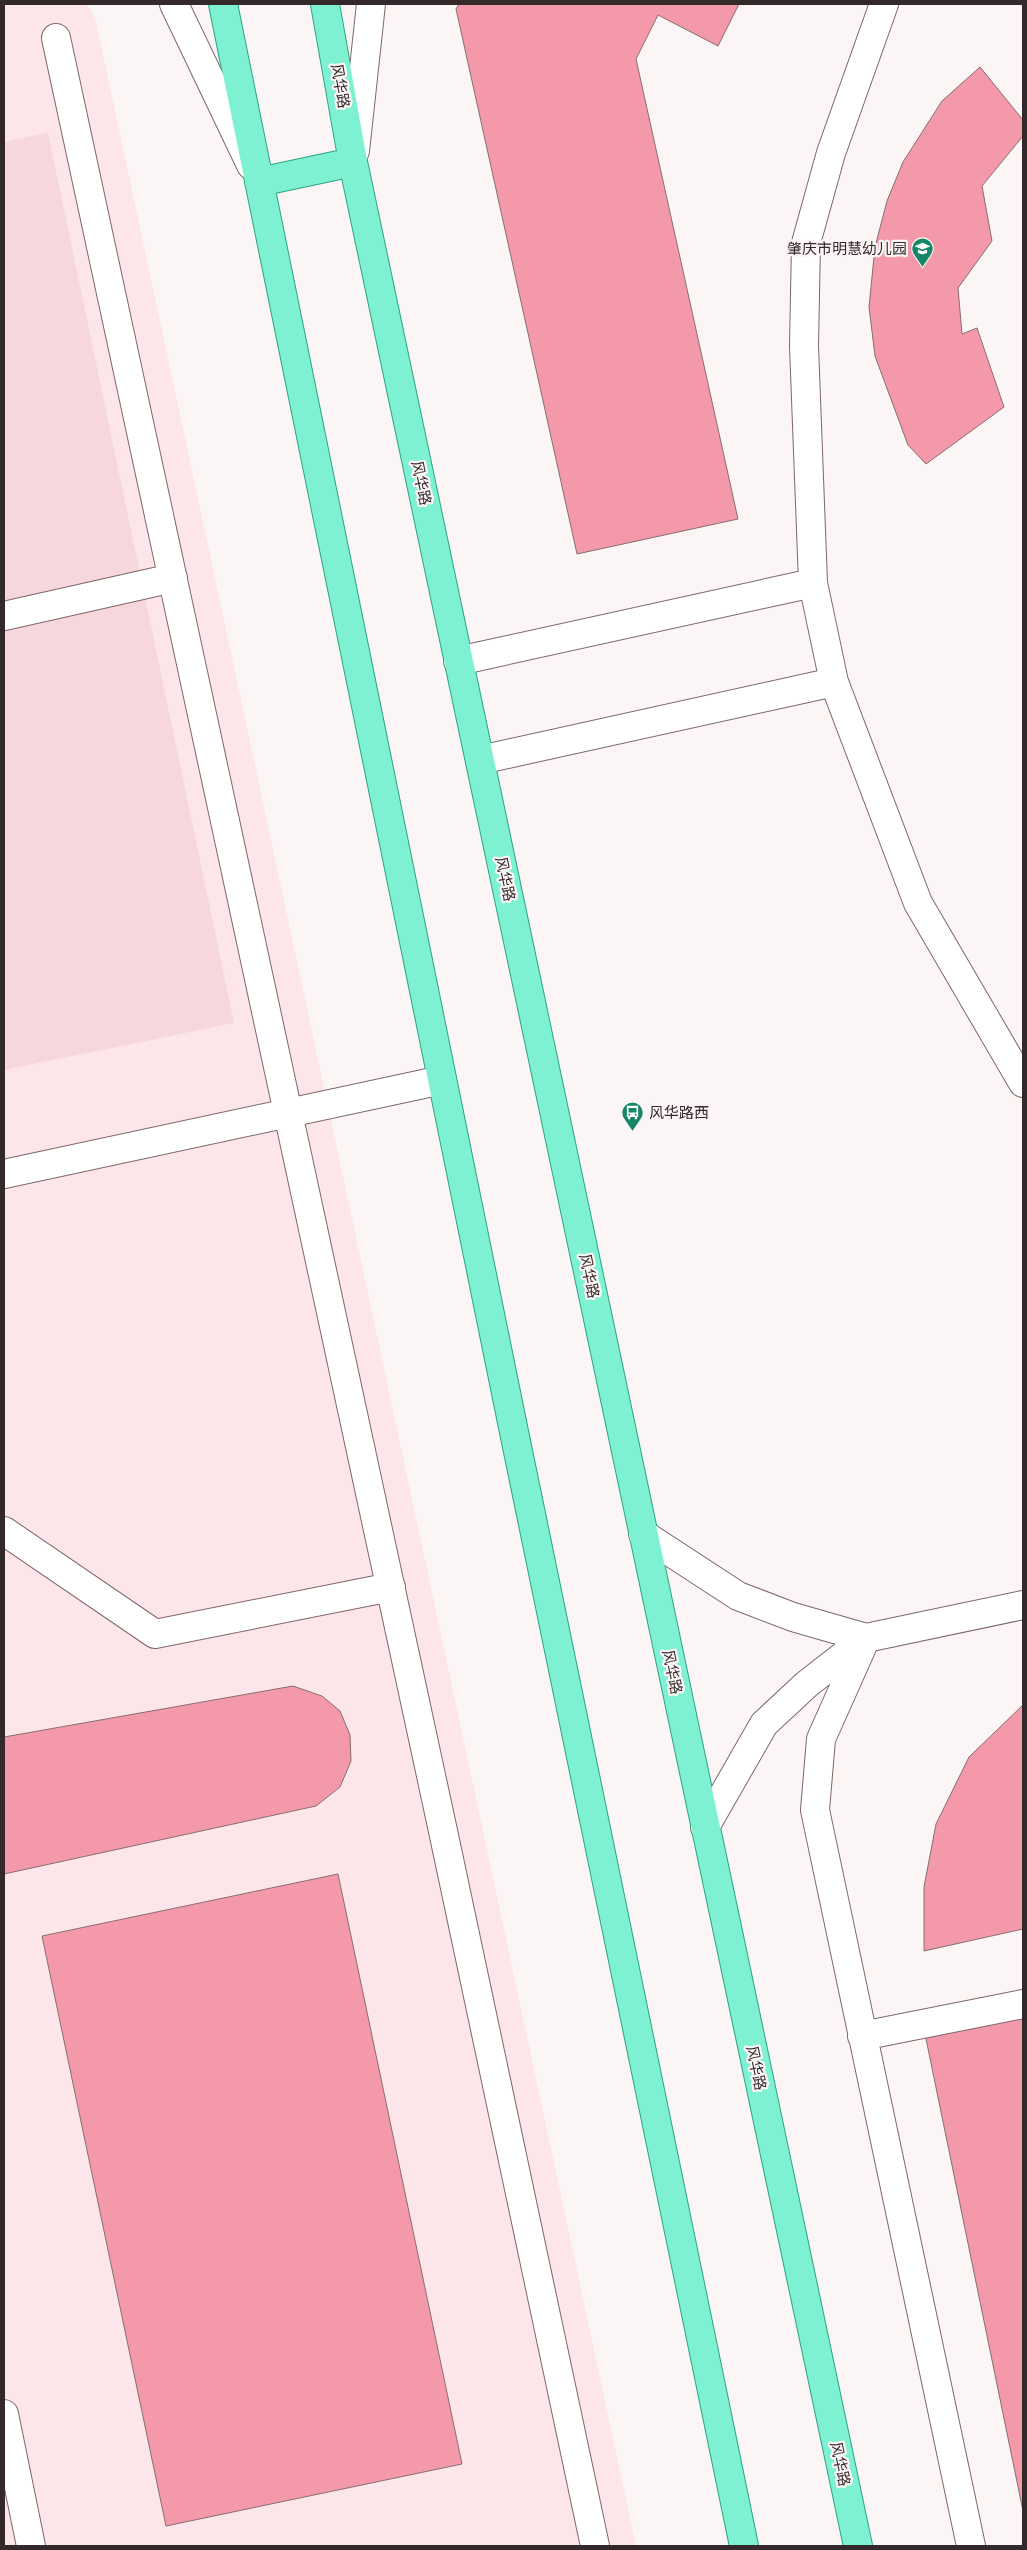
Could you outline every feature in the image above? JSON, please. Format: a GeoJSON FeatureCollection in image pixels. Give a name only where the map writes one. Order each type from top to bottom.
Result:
{"type":"FeatureCollection","features":[{"type":"Feature","properties":{"kind":"main road"},"geometry":{"type":"LineString","coordinates":[[223,4],[442,1080],[744,2546]]}},
{"type":"Feature","properties":{"kind":"main road","name":"风华路"},"geometry":{"type":"LineString","coordinates":[[325,4],[353,162],[858,2546]]}},
{"type":"Feature","properties":{"kind":"main road"},"geometry":{"type":"LineString","coordinates":[[259,182],[353,162]]}},
{"type":"Feature","properties":{"kind":"street"},"geometry":{"type":"LineString","coordinates":[[174,4],[259,182]]}},
{"type":"Feature","properties":{"kind":"street"},"geometry":{"type":"LineString","coordinates":[[353,162],[371,4]]}},
{"type":"Feature","properties":{"kind":"street"},"geometry":{"type":"LineString","coordinates":[[884,4],[831,154],[806,243],[804,346],[813,584],[834,682],[918,903],[1023,1083]]}},
{"type":"Feature","properties":{"kind":"street"},"geometry":{"type":"LineString","coordinates":[[56,38],[289,1114],[595,2546]]}},
{"type":"Feature","properties":{"kind":"street"},"geometry":{"type":"LineString","coordinates":[[4,616],[172,578]]}},
{"type":"Feature","properties":{"kind":"street"},"geometry":{"type":"LineString","coordinates":[[458,661],[813,584]]}},
{"type":"Feature","properties":{"kind":"street"},"geometry":{"type":"LineString","coordinates":[[480,760],[834,682]]}},
{"type":"Feature","properties":{"kind":"street"},"geometry":{"type":"LineString","coordinates":[[4,1174],[442,1080]]}},
{"type":"Feature","properties":{"kind":"street"},"geometry":{"type":"LineString","coordinates":[[4,1531],[155,1634],[390,1586]]}},
{"type":"Feature","properties":{"kind":"street"},"geometry":{"type":"LineString","coordinates":[[643,1534],[738,1596],[793,1617],[866,1638]]}},
{"type":"Feature","properties":{"kind":"street"},"geometry":{"type":"LineString","coordinates":[[705,1827],[764,1724],[807,1684],[866,1638],[1023,1605]]}},
{"type":"Feature","properties":{"kind":"street"},"geometry":{"type":"LineString","coordinates":[[866,1638],[821,1739],[814,1810],[971,2546]]}},
{"type":"Feature","properties":{"kind":"street"},"geometry":{"type":"LineString","coordinates":[[862,2036],[1023,2004]]}},
{"type":"Feature","properties":{"kind":"street"},"geometry":{"type":"LineString","coordinates":[[4,2414],[31,2546]]}},
{"type":"Feature","properties":{"kind":"shaded area"},"geometry":{"type":"Polygon","coordinates":[[[4,4],[86,4],[95,17],[636,2546],[4,2546],[4,4]]]}},
{"type":"Feature","properties":{"kind":"shaded area"},"geometry":{"type":"Polygon","coordinates":[[[48,133],[234,1023],[4,1070],[4,142],[48,133]]]}},
{"type":"Feature","properties":{"kind":"building"},"geometry":{"type":"Polygon","coordinates":[[[459,4],[739,4],[718,46],[658,15],[636,59],[738,519],[577,554],[456,9],[459,4]]]}},
{"type":"Feature","properties":{"kind":"building","name":"肇庆市明慧幼儿园"},"geometry":{"type":"Polygon","coordinates":[[[980,67],[1023,120],[1023,136],[982,186],[992,241],[958,288],[962,334],[977,328],[1004,407],[926,464],[908,445],[875,356],[869,307],[875,247],[887,201],[903,162],[942,101],[980,67]]]}},
{"type":"Feature","properties":{"kind":"building"},"geometry":{"type":"Polygon","coordinates":[[[293,1686],[322,1696],[340,1711],[350,1735],[351,1761],[340,1787],[316,1806],[4,1874],[4,1737],[293,1686]]]}},
{"type":"Feature","properties":{"kind":"building"},"geometry":{"type":"Polygon","coordinates":[[[1023,1705],[1023,1929],[924,1951],[924,1887],[936,1824],[969,1757],[1023,1705]]]}},
{"type":"Feature","properties":{"kind":"building"},"geometry":{"type":"Polygon","coordinates":[[[338,1874],[462,2464],[166,2526],[42,1936],[338,1874]]]}},
{"type":"Feature","properties":{"kind":"building"},"geometry":{"type":"Polygon","coordinates":[[[1023,2008],[1023,2511],[924,2029],[1023,2008]]]}},
{"type":"Feature","properties":{"kind":"place","name":"肇庆市明慧幼儿园"},"geometry":{"type":"Point","coordinates":[923,268]}},
{"type":"Feature","properties":{"kind":"place","name":"风华路西"},"geometry":{"type":"Point","coordinates":[633,1132]}}]}
